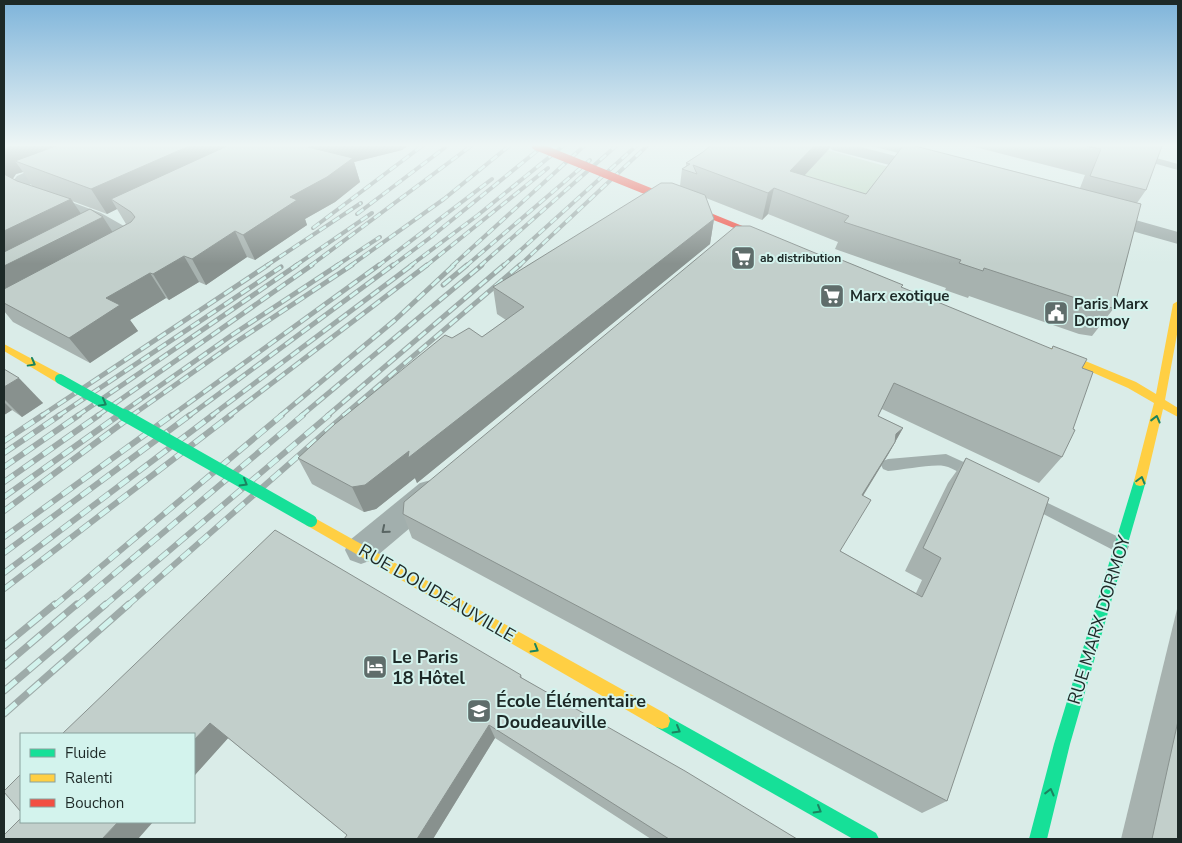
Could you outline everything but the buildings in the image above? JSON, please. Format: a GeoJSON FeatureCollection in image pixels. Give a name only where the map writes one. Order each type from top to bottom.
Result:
{"type":"FeatureCollection","features":[{"type":"Feature","properties":{"kind":"main road"},"geometry":{"type":"LineString","coordinates":[[634,185],[784,245]]}},
{"type":"Feature","properties":{"kind":"main road","name":"RUE MARX DORMOY"},"geometry":{"type":"LineString","coordinates":[[1038,839],[1062,744],[1146,463],[1176,333],[1178,304]]}},
{"type":"Feature","properties":{"kind":"main road"},"geometry":{"type":"LineString","coordinates":[[1038,346],[1115,376],[1178,412]]}},
{"type":"Feature","properties":{"kind":"main road","name":"RUE DOUDEAUVILLE"},"geometry":{"type":"LineString","coordinates":[[4,347],[870,839]]}},
{"type":"Feature","properties":{"kind":"street"},"geometry":{"type":"LineString","coordinates":[[19,185],[26,192],[94,217],[116,219],[138,242],[104,260]]}},
{"type":"Feature","properties":{"kind":"street"},"geometry":{"type":"LineString","coordinates":[[1087,213],[1178,238]]}},
{"type":"Feature","properties":{"kind":"street"},"geometry":{"type":"LineString","coordinates":[[86,234],[116,219]]}},
{"type":"Feature","properties":{"kind":"street"},"geometry":{"type":"LineString","coordinates":[[720,248],[744,229]]}},
{"type":"Feature","properties":{"kind":"street"},"geometry":{"type":"LineString","coordinates":[[361,550],[447,478]]}},
{"type":"Feature","properties":{"kind":"lane"},"geometry":{"type":"LineString","coordinates":[[888,465],[946,460],[987,480]]}},
{"type":"Feature","properties":{"kind":"lane"},"geometry":{"type":"LineString","coordinates":[[1019,495],[1121,546]]}},
{"type":"Feature","properties":{"kind":"green space"},"geometry":{"type":"Polygon","coordinates":[[[795,185],[883,185],[856,221],[783,198],[795,185]]]}},
{"type":"Feature","properties":{"kind":"railway"},"geometry":{"type":"LineString","coordinates":[[313,228],[370,185]]}},
{"type":"Feature","properties":{"kind":"railway"},"geometry":{"type":"LineString","coordinates":[[357,214],[395,185]]}},
{"type":"Feature","properties":{"kind":"railway"},"geometry":{"type":"LineString","coordinates":[[310,266],[418,185]]}},
{"type":"Feature","properties":{"kind":"railway"},"geometry":{"type":"LineString","coordinates":[[350,266],[461,185]]}},
{"type":"Feature","properties":{"kind":"railway"},"geometry":{"type":"LineString","coordinates":[[378,266],[484,185]]}},
{"type":"Feature","properties":{"kind":"railway"},"geometry":{"type":"LineString","coordinates":[[392,266],[495,185]]}},
{"type":"Feature","properties":{"kind":"railway"},"geometry":{"type":"LineString","coordinates":[[410,266],[515,185]]}},
{"type":"Feature","properties":{"kind":"railway"},"geometry":{"type":"LineString","coordinates":[[426,266],[526,185]]}},
{"type":"Feature","properties":{"kind":"railway"},"geometry":{"type":"LineString","coordinates":[[452,266],[541,185]]}},
{"type":"Feature","properties":{"kind":"railway"},"geometry":{"type":"LineString","coordinates":[[466,266],[560,185]]}},
{"type":"Feature","properties":{"kind":"railway"},"geometry":{"type":"LineString","coordinates":[[480,266],[571,185]]}},
{"type":"Feature","properties":{"kind":"railway"},"geometry":{"type":"LineString","coordinates":[[503,266],[592,185]]}},
{"type":"Feature","properties":{"kind":"railway"},"geometry":{"type":"LineString","coordinates":[[519,266],[605,185]]}},
{"type":"Feature","properties":{"kind":"railway"},"geometry":{"type":"LineString","coordinates":[[266,266],[361,203]]}},
{"type":"Feature","properties":{"kind":"railway"},"geometry":{"type":"LineString","coordinates":[[295,266],[372,213]]}},
{"type":"Feature","properties":{"kind":"railway"},"geometry":{"type":"LineString","coordinates":[[336,266],[380,237]]}},
{"type":"Feature","properties":{"kind":"railway"},"geometry":{"type":"LineString","coordinates":[[41,416],[268,265]]}},
{"type":"Feature","properties":{"kind":"railway"},"geometry":{"type":"LineString","coordinates":[[77,416],[297,265]]}},
{"type":"Feature","properties":{"kind":"railway"},"geometry":{"type":"LineString","coordinates":[[97,416],[312,265]]}},
{"type":"Feature","properties":{"kind":"railway"},"geometry":{"type":"LineString","coordinates":[[117,416],[232,335],[338,265]]}},
{"type":"Feature","properties":{"kind":"railway"},"geometry":{"type":"LineString","coordinates":[[131,416],[236,342],[352,265]]}},
{"type":"Feature","properties":{"kind":"railway"},"geometry":{"type":"LineString","coordinates":[[171,416],[379,265]]}},
{"type":"Feature","properties":{"kind":"railway"},"geometry":{"type":"LineString","coordinates":[[189,416],[393,265]]}},
{"type":"Feature","properties":{"kind":"railway"},"geometry":{"type":"LineString","coordinates":[[211,416],[412,265]]}},
{"type":"Feature","properties":{"kind":"railway"},"geometry":{"type":"LineString","coordinates":[[229,416],[427,265]]}},
{"type":"Feature","properties":{"kind":"railway"},"geometry":{"type":"LineString","coordinates":[[280,416],[395,320],[454,265]]}},
{"type":"Feature","properties":{"kind":"railway"},"geometry":{"type":"LineString","coordinates":[[443,285],[467,265]]}},
{"type":"Feature","properties":{"kind":"railway"},"geometry":{"type":"LineString","coordinates":[[301,416],[482,265]]}},
{"type":"Feature","properties":{"kind":"railway"},"geometry":{"type":"LineString","coordinates":[[327,416],[504,265]]}},
{"type":"Feature","properties":{"kind":"railway"},"geometry":{"type":"LineString","coordinates":[[343,416],[520,265]]}},
{"type":"Feature","properties":{"kind":"railway"},"geometry":{"type":"LineString","coordinates":[[58,416],[281,267]]}},
{"type":"Feature","properties":{"kind":"railway"},"geometry":{"type":"LineString","coordinates":[[4,441],[43,415]]}},
{"type":"Feature","properties":{"kind":"railway"},"geometry":{"type":"LineString","coordinates":[[4,453],[60,415]]}},
{"type":"Feature","properties":{"kind":"railway"},"geometry":{"type":"LineString","coordinates":[[4,467],[79,415]]}},
{"type":"Feature","properties":{"kind":"railway"},"geometry":{"type":"LineString","coordinates":[[4,482],[99,415]]}},
{"type":"Feature","properties":{"kind":"railway"},"geometry":{"type":"LineString","coordinates":[[4,497],[119,415]]}},
{"type":"Feature","properties":{"kind":"railway"},"geometry":{"type":"LineString","coordinates":[[4,511],[133,415]]}},
{"type":"Feature","properties":{"kind":"railway"},"geometry":{"type":"LineString","coordinates":[[4,537],[172,415]]}},
{"type":"Feature","properties":{"kind":"railway"},"geometry":{"type":"LineString","coordinates":[[4,553],[190,415]]}},
{"type":"Feature","properties":{"kind":"railway"},"geometry":{"type":"LineString","coordinates":[[4,573],[213,415]]}},
{"type":"Feature","properties":{"kind":"railway"},"geometry":{"type":"LineString","coordinates":[[4,589],[231,415]]}},
{"type":"Feature","properties":{"kind":"railway"},"geometry":{"type":"LineString","coordinates":[[54,606],[282,415]]}},
{"type":"Feature","properties":{"kind":"railway"},"geometry":{"type":"LineString","coordinates":[[76,606],[303,415]]}},
{"type":"Feature","properties":{"kind":"railway"},"geometry":{"type":"LineString","coordinates":[[104,606],[329,415]]}},
{"type":"Feature","properties":{"kind":"railway"},"geometry":{"type":"LineString","coordinates":[[127,606],[345,415]]}},
{"type":"Feature","properties":{"kind":"railway"},"geometry":{"type":"LineString","coordinates":[[4,646],[55,604]]}},
{"type":"Feature","properties":{"kind":"railway"},"geometry":{"type":"LineString","coordinates":[[4,666],[77,604]]}},
{"type":"Feature","properties":{"kind":"railway"},"geometry":{"type":"LineString","coordinates":[[4,691],[106,604]]}},
{"type":"Feature","properties":{"kind":"railway"},"geometry":{"type":"LineString","coordinates":[[4,714],[129,604]]}},
{"type":"Feature","properties":{"kind":"traffic: fast"},"geometry":{"type":"LineString","coordinates":[[60,379],[311,521]]}},
{"type":"Feature","properties":{"kind":"traffic: fast"},"geometry":{"type":"LineString","coordinates":[[1038,839],[1062,744],[1140,481]]}},
{"type":"Feature","properties":{"kind":"traffic: fast"},"geometry":{"type":"LineString","coordinates":[[662,721],[870,839]]}},
{"type":"Feature","properties":{"kind":"traffic: slow"},"geometry":{"type":"LineString","coordinates":[[1140,481],[1160,400],[1178,304]]}},
{"type":"Feature","properties":{"kind":"traffic: slow"},"geometry":{"type":"LineString","coordinates":[[4,347],[60,379]]}},
{"type":"Feature","properties":{"kind":"traffic: slow"},"geometry":{"type":"LineString","coordinates":[[1050,350],[1132,385],[1178,413]]}},
{"type":"Feature","properties":{"kind":"traffic: slow"},"geometry":{"type":"LineString","coordinates":[[311,521],[662,721]]}},
{"type":"Feature","properties":{"kind":"traffic: jam"},"geometry":{"type":"LineString","coordinates":[[634,185],[665,198]]}},
{"type":"Feature","properties":{"kind":"traffic: jam"},"geometry":{"type":"LineString","coordinates":[[678,203],[773,240]]}},
{"type":"Feature","properties":{"kind":"place","name":"ab distribution"},"geometry":{"type":"Point","coordinates":[743,258]}},
{"type":"Feature","properties":{"kind":"place","name":"Marx exotique"},"geometry":{"type":"Point","coordinates":[832,296]}},
{"type":"Feature","properties":{"kind":"place","name":"Paris Marx Dormoy"},"geometry":{"type":"Point","coordinates":[1056,313]}},
{"type":"Feature","properties":{"kind":"place","name":"Le Paris 18 Hôtel"},"geometry":{"type":"Point","coordinates":[375,667]}},
{"type":"Feature","properties":{"kind":"place","name":"École Élémentaire Doudeauville"},"geometry":{"type":"Point","coordinates":[479,711]}}]}
